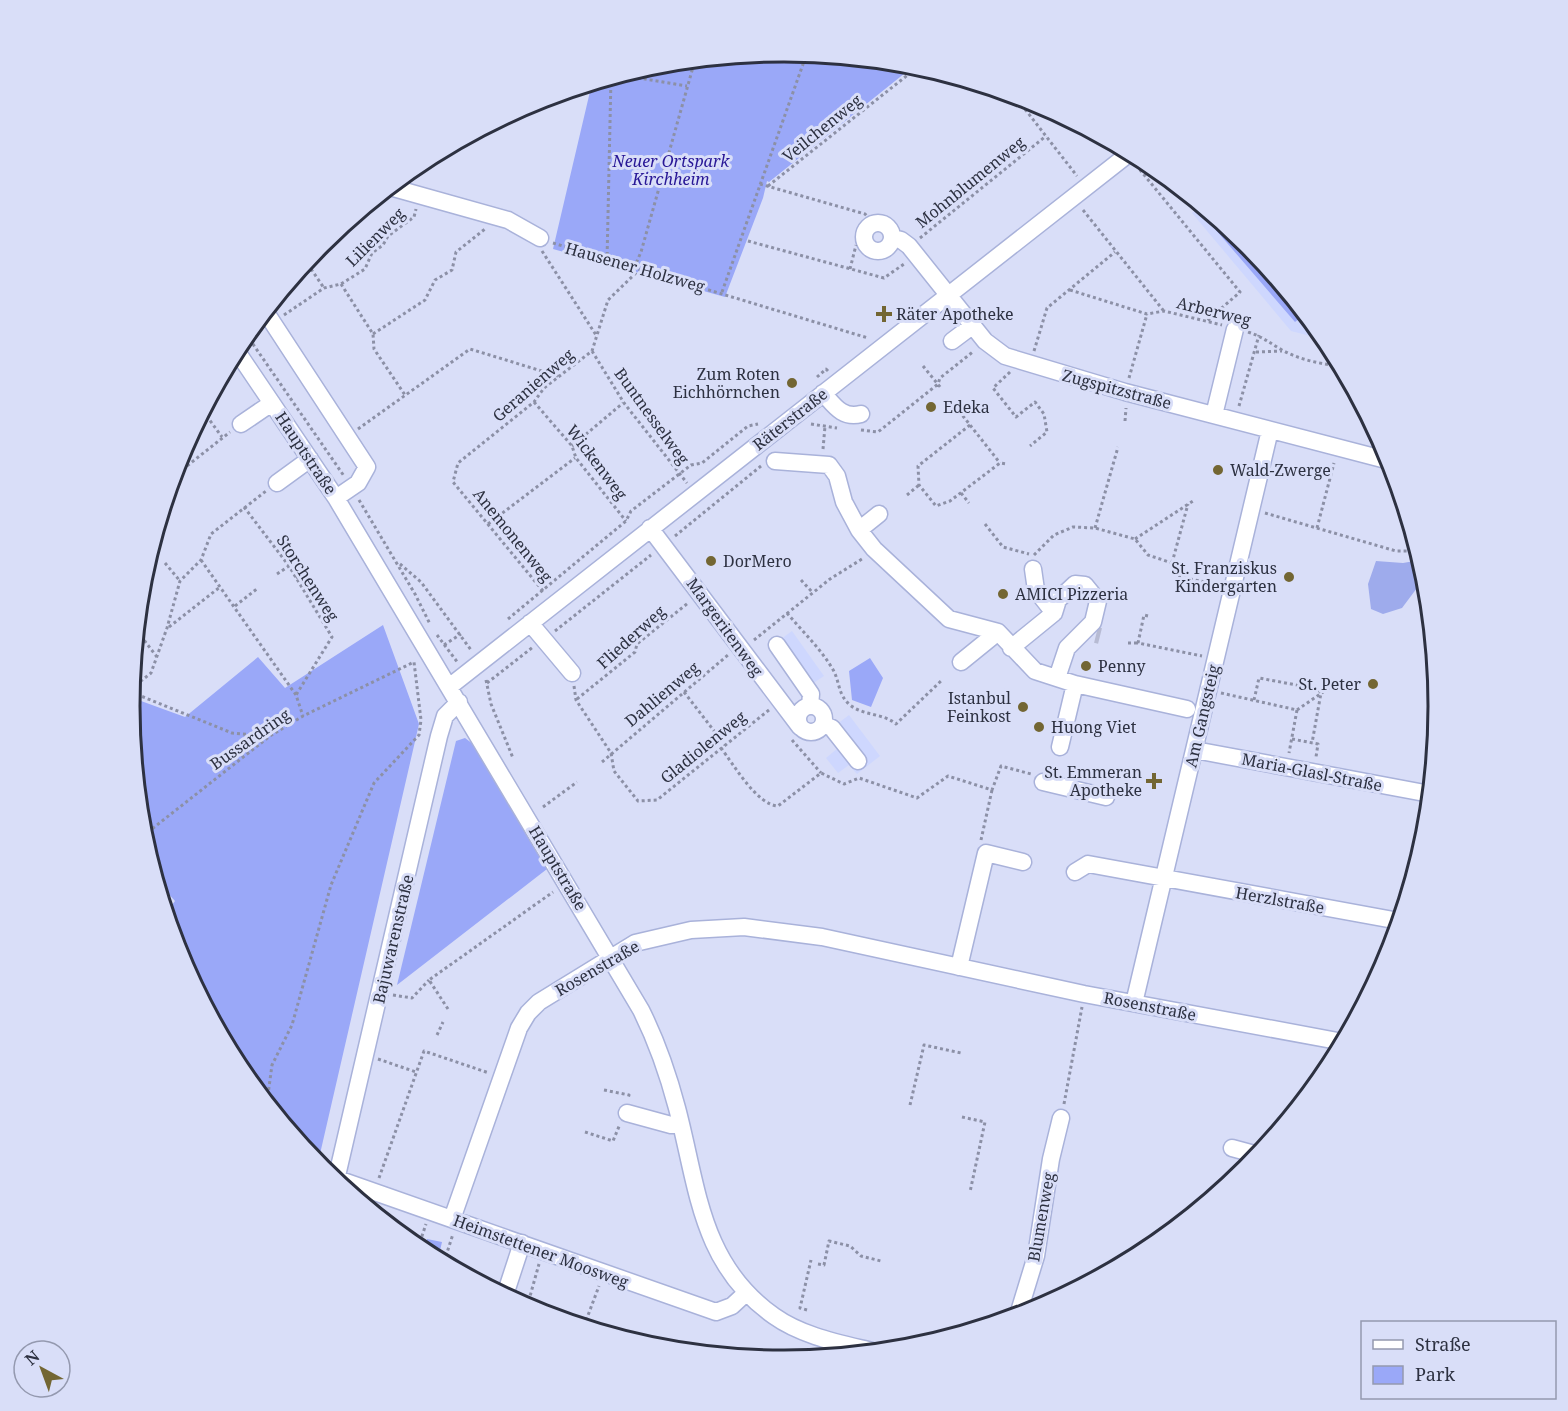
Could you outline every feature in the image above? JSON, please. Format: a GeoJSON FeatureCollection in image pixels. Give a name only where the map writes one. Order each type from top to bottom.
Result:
{"type":"FeatureCollection","features":[{"type":"Feature","properties":{"kind":"street","name":"Räterstraße"},"geometry":{"type":"LineString","coordinates":[[449,687],[530,623],[548,598],[645,533],[1086,187],[1128,161]]}},
{"type":"Feature","properties":{"kind":"street"},"geometry":{"type":"LineString","coordinates":[[400,189],[508,220],[540,238]]}},
{"type":"Feature","properties":{"kind":"street","name":"Zugspitzstraße"},"geometry":{"type":"LineString","coordinates":[[873,223],[887,225],[892,231],[893,238],[909,246],[972,326],[997,351],[1022,362],[1125,392],[1378,458]]}},
{"type":"Feature","properties":{"kind":"street"},"geometry":{"type":"LineString","coordinates":[[873,223],[867,228],[864,237],[871,249],[885,250],[893,238]]}},
{"type":"Feature","properties":{"kind":"street"},"geometry":{"type":"LineString","coordinates":[[270,318],[367,467],[358,483],[336,498]]}},
{"type":"Feature","properties":{"kind":"street"},"geometry":{"type":"LineString","coordinates":[[952,341],[972,326]]}},
{"type":"Feature","properties":{"kind":"street"},"geometry":{"type":"LineString","coordinates":[[1214,415],[1234,329]]}},
{"type":"Feature","properties":{"kind":"street","name":"Hauptstraße"},"geometry":{"type":"LineString","coordinates":[[242,359],[336,498],[612,957],[654,1037],[666,1067],[692,1181],[710,1236],[730,1274],[746,1293],[775,1317],[810,1334],[852,1346]]}},
{"type":"Feature","properties":{"kind":"street"},"geometry":{"type":"LineString","coordinates":[[830,387],[841,413],[853,416],[859,422]]}},
{"type":"Feature","properties":{"kind":"street"},"geometry":{"type":"LineString","coordinates":[[241,424],[272,403]]}},
{"type":"Feature","properties":{"kind":"street","name":"Am Gangsteig"},"geometry":{"type":"LineString","coordinates":[[1134,1003],[1161,879],[1195,750],[1270,430]]}},
{"type":"Feature","properties":{"kind":"street"},"geometry":{"type":"LineString","coordinates":[[277,483],[310,459]]}},
{"type":"Feature","properties":{"kind":"street"},"geometry":{"type":"LineString","coordinates":[[775,461],[822,459],[829,465],[837,477],[844,502],[859,530],[868,554],[949,619],[998,632],[1011,648],[1035,670],[1076,684],[1187,709]]}},
{"type":"Feature","properties":{"kind":"street"},"geometry":{"type":"LineString","coordinates":[[859,530],[879,514]]}},
{"type":"Feature","properties":{"kind":"street","name":"Margeritenweg"},"geometry":{"type":"LineString","coordinates":[[645,533],[701,592],[739,648],[800,727]]}},
{"type":"Feature","properties":{"kind":"street"},"geometry":{"type":"LineString","coordinates":[[1033,569],[1036,590],[1054,613]]}},
{"type":"Feature","properties":{"kind":"street"},"geometry":{"type":"LineString","coordinates":[[1011,648],[1054,613],[1058,600],[1076,584],[1085,585],[1098,600],[1090,633],[1067,648],[1057,678]]}},
{"type":"Feature","properties":{"kind":"street"},"geometry":{"type":"LineString","coordinates":[[530,623],[572,673]]}},
{"type":"Feature","properties":{"kind":"street"},"geometry":{"type":"LineString","coordinates":[[960,662],[998,632]]}},
{"type":"Feature","properties":{"kind":"street"},"geometry":{"type":"LineString","coordinates":[[777,645],[811,694],[810,706]]}},
{"type":"Feature","properties":{"kind":"street"},"geometry":{"type":"LineString","coordinates":[[1060,747],[1076,684]]}},
{"type":"Feature","properties":{"kind":"street","name":"Bajuwarenstraße"},"geometry":{"type":"LineString","coordinates":[[337,1169],[381,993],[439,736],[445,716],[459,702]]}},
{"type":"Feature","properties":{"kind":"street"},"geometry":{"type":"LineString","coordinates":[[810,706],[820,709],[824,717],[823,724],[819,729],[811,732],[800,727],[798,715],[804,708],[810,706]]}},
{"type":"Feature","properties":{"kind":"street"},"geometry":{"type":"LineString","coordinates":[[823,724],[832,728],[858,761]]}},
{"type":"Feature","properties":{"kind":"street","name":"Maria-Glasl-Straße"},"geometry":{"type":"LineString","coordinates":[[1195,750],[1422,792]]}},
{"type":"Feature","properties":{"kind":"street"},"geometry":{"type":"LineString","coordinates":[[1038,778],[1106,798]]}},
{"type":"Feature","properties":{"kind":"street"},"geometry":{"type":"LineString","coordinates":[[959,967],[982,850],[1023,862]]}},
{"type":"Feature","properties":{"kind":"street","name":"Herzlstraße"},"geometry":{"type":"LineString","coordinates":[[1075,872],[1088,864],[1391,920]]}},
{"type":"Feature","properties":{"kind":"street","name":"Rosenstraße"},"geometry":{"type":"LineString","coordinates":[[454,1220],[501,1077],[519,1028],[528,1012],[539,1002],[635,943],[667,934],[744,927],[822,937],[1084,994],[1334,1040]]}},
{"type":"Feature","properties":{"kind":"street"},"geometry":{"type":"LineString","coordinates":[[627,1113],[671,1125],[681,1125]]}},
{"type":"Feature","properties":{"kind":"street","name":"Blumenweg"},"geometry":{"type":"LineString","coordinates":[[1022,1303],[1036,1256],[1051,1159],[1061,1118]]}},
{"type":"Feature","properties":{"kind":"street"},"geometry":{"type":"LineString","coordinates":[[1232,1148],[1247,1152]]}},
{"type":"Feature","properties":{"kind":"street","name":"Heimstettener Moosweg"},"geometry":{"type":"LineString","coordinates":[[353,1184],[716,1312],[732,1306],[746,1293]]}},
{"type":"Feature","properties":{"kind":"street"},"geometry":{"type":"LineString","coordinates":[[508,1287],[522,1243]]}},
{"type":"Feature","properties":{"kind":"path"},"geometry":{"type":"LineString","coordinates":[[722,292],[804,62]]}},
{"type":"Feature","properties":{"kind":"path"},"geometry":{"type":"LineString","coordinates":[[634,268],[641,252],[692,68]]}},
{"type":"Feature","properties":{"kind":"path","name":"Veilchenweg"},"geometry":{"type":"LineString","coordinates":[[768,186],[909,74]]}},
{"type":"Feature","properties":{"kind":"path"},"geometry":{"type":"LineString","coordinates":[[639,78],[687,86]]}},
{"type":"Feature","properties":{"kind":"path"},"geometry":{"type":"LineString","coordinates":[[607,261],[611,85]]}},
{"type":"Feature","properties":{"kind":"path","name":"Mohnblumenweg"},"geometry":{"type":"LineString","coordinates":[[1025,109],[1086,187]]}},
{"type":"Feature","properties":{"kind":"path","name":"Mohnblumenweg"},"geometry":{"type":"LineString","coordinates":[[909,246],[1046,136]]}},
{"type":"Feature","properties":{"kind":"path"},"geometry":{"type":"LineString","coordinates":[[1143,171],[1240,292],[1207,321]]}},
{"type":"Feature","properties":{"kind":"path"},"geometry":{"type":"LineString","coordinates":[[759,184],[865,214],[873,223]]}},
{"type":"Feature","properties":{"kind":"path","name":"Lilienweg"},"geometry":{"type":"LineString","coordinates":[[271,316],[324,288],[341,284],[365,269],[372,253],[383,245],[388,236],[414,217],[421,194]]}},
{"type":"Feature","properties":{"kind":"path"},"geometry":{"type":"LineString","coordinates":[[1082,208],[1164,311]]}},
{"type":"Feature","properties":{"kind":"path"},"geometry":{"type":"LineString","coordinates":[[373,334],[425,300],[435,280],[452,270],[456,252],[484,231],[488,215]]}},
{"type":"Feature","properties":{"kind":"path"},"geometry":{"type":"LineString","coordinates":[[540,238],[539,247],[596,335]]}},
{"type":"Feature","properties":{"kind":"path","name":"Hausener Holzweg"},"geometry":{"type":"LineString","coordinates":[[540,238],[607,261],[722,292],[867,337],[878,349]]}},
{"type":"Feature","properties":{"kind":"path"},"geometry":{"type":"LineString","coordinates":[[748,241],[884,278],[904,264],[910,271]]}},
{"type":"Feature","properties":{"kind":"path"},"geometry":{"type":"LineString","coordinates":[[850,269],[856,245]]}},
{"type":"Feature","properties":{"kind":"path"},"geometry":{"type":"LineString","coordinates":[[1030,446],[1047,432],[1044,414],[1035,402],[1016,417],[993,388],[1022,362],[1047,308],[1115,252]]}},
{"type":"Feature","properties":{"kind":"path"},"geometry":{"type":"LineString","coordinates":[[311,269],[324,288]]}},
{"type":"Feature","properties":{"kind":"path","name":"Geranienweg"},"geometry":{"type":"LineString","coordinates":[[453,482],[458,463],[534,402],[544,388],[558,376],[592,351],[608,300],[639,270]]}},
{"type":"Feature","properties":{"kind":"path"},"geometry":{"type":"LineString","coordinates":[[341,284],[373,334],[374,349],[405,395]]}},
{"type":"Feature","properties":{"kind":"path","name":"Arberweg"},"geometry":{"type":"LineString","coordinates":[[1070,290],[1147,314],[1164,311],[1259,335],[1284,351],[1318,364],[1330,365]]}},
{"type":"Feature","properties":{"kind":"path"},"geometry":{"type":"LineString","coordinates":[[1125,392],[1147,314]]}},
{"type":"Feature","properties":{"kind":"path"},"geometry":{"type":"LineString","coordinates":[[1235,421],[1259,335]]}},
{"type":"Feature","properties":{"kind":"path"},"geometry":{"type":"LineString","coordinates":[[859,422],[878,432],[939,386],[940,378],[985,341]]}},
{"type":"Feature","properties":{"kind":"path"},"geometry":{"type":"LineString","coordinates":[[347,437],[470,350],[558,376]]}},
{"type":"Feature","properties":{"kind":"path","name":"Buntnesselweg"},"geometry":{"type":"LineString","coordinates":[[592,351],[624,403],[695,493]]}},
{"type":"Feature","properties":{"kind":"path"},"geometry":{"type":"LineString","coordinates":[[1255,352],[1284,351]]}},
{"type":"Feature","properties":{"kind":"path"},"geometry":{"type":"LineString","coordinates":[[923,366],[939,386]]}},
{"type":"Feature","properties":{"kind":"path"},"geometry":{"type":"LineString","coordinates":[[809,383],[826,369],[830,387]]}},
{"type":"Feature","properties":{"kind":"path","name":"Wickenweg"},"geometry":{"type":"LineString","coordinates":[[534,402],[572,446],[576,458],[626,521],[645,533]]}},
{"type":"Feature","properties":{"kind":"path"},"geometry":{"type":"LineString","coordinates":[[572,446],[624,403]]}},
{"type":"Feature","properties":{"kind":"path"},"geometry":{"type":"LineString","coordinates":[[959,411],[1000,463],[1007,464]]}},
{"type":"Feature","properties":{"kind":"path"},"geometry":{"type":"LineString","coordinates":[[208,418],[222,437]]}},
{"type":"Feature","properties":{"kind":"path"},"geometry":{"type":"LineString","coordinates":[[507,620],[548,598],[626,521],[631,511],[691,465],[702,463],[748,426],[755,426],[764,418]]}},
{"type":"Feature","properties":{"kind":"path"},"geometry":{"type":"LineString","coordinates":[[788,420],[846,429]]}},
{"type":"Feature","properties":{"kind":"path"},"geometry":{"type":"LineString","coordinates":[[186,466],[241,424]]}},
{"type":"Feature","properties":{"kind":"path"},"geometry":{"type":"LineString","coordinates":[[970,425],[918,466],[919,485],[936,506],[962,493],[1000,463]]}},
{"type":"Feature","properties":{"kind":"path"},"geometry":{"type":"LineString","coordinates":[[822,459],[825,426]]}},
{"type":"Feature","properties":{"kind":"path"},"geometry":{"type":"LineString","coordinates":[[1317,528],[1339,446]]}},
{"type":"Feature","properties":{"kind":"path"},"geometry":{"type":"LineString","coordinates":[[1095,528],[1118,447]]}},
{"type":"Feature","properties":{"kind":"path"},"geometry":{"type":"LineString","coordinates":[[488,524],[576,458]]}},
{"type":"Feature","properties":{"kind":"path","name":"Anemonenweg"},"geometry":{"type":"LineString","coordinates":[[453,482],[548,598]]}},
{"type":"Feature","properties":{"kind":"path"},"geometry":{"type":"LineString","coordinates":[[141,682],[151,673],[180,581],[201,560],[211,534],[277,483]]}},
{"type":"Feature","properties":{"kind":"path"},"geometry":{"type":"LineString","coordinates":[[907,495],[919,485]]}},
{"type":"Feature","properties":{"kind":"path"},"geometry":{"type":"LineString","coordinates":[[962,493],[969,503]]}},
{"type":"Feature","properties":{"kind":"path"},"geometry":{"type":"LineString","coordinates":[[1135,539],[1193,501]]}},
{"type":"Feature","properties":{"kind":"path"},"geometry":{"type":"LineString","coordinates":[[1188,503],[1172,563],[1176,576],[1232,588]]}},
{"type":"Feature","properties":{"kind":"path","name":"Storchenweg"},"geometry":{"type":"LineString","coordinates":[[244,507],[289,566],[332,637],[296,695]]}},
{"type":"Feature","properties":{"kind":"path"},"geometry":{"type":"LineString","coordinates":[[1252,509],[1396,551],[1409,551]]}},
{"type":"Feature","properties":{"kind":"path"},"geometry":{"type":"LineString","coordinates":[[986,524],[1003,547],[1034,555],[1054,535],[1073,527],[1095,528],[1135,539],[1148,555],[1172,563]]}},
{"type":"Feature","properties":{"kind":"path","name":"Dahlienweg"},"geometry":{"type":"LineString","coordinates":[[602,762],[739,648],[868,554]]}},
{"type":"Feature","properties":{"kind":"path"},"geometry":{"type":"LineString","coordinates":[[201,560],[296,695],[303,716]]}},
{"type":"Feature","properties":{"kind":"path"},"geometry":{"type":"LineString","coordinates":[[396,561],[421,582],[471,648]]}},
{"type":"Feature","properties":{"kind":"path"},"geometry":{"type":"LineString","coordinates":[[165,563],[180,581]]}},
{"type":"Feature","properties":{"kind":"path"},"geometry":{"type":"LineString","coordinates":[[277,574],[289,566]]}},
{"type":"Feature","properties":{"kind":"path"},"geometry":{"type":"LineString","coordinates":[[296,578],[308,570]]}},
{"type":"Feature","properties":{"kind":"path"},"geometry":{"type":"LineString","coordinates":[[801,580],[813,593]]}},
{"type":"Feature","properties":{"kind":"path"},"geometry":{"type":"LineString","coordinates":[[167,628],[220,587]]}},
{"type":"Feature","properties":{"kind":"path"},"geometry":{"type":"LineString","coordinates":[[235,606],[258,588]]}},
{"type":"Feature","properties":{"kind":"path","name":"Fliederweg"},"geometry":{"type":"LineString","coordinates":[[576,700],[635,652],[637,644],[701,592]]}},
{"type":"Feature","properties":{"kind":"path"},"geometry":{"type":"LineString","coordinates":[[788,613],[833,668],[840,693],[849,704],[864,713],[891,719],[896,724],[941,681]]}},
{"type":"Feature","properties":{"kind":"path"},"geometry":{"type":"LineString","coordinates":[[1138,643],[1144,615],[1148,616]]}},
{"type":"Feature","properties":{"kind":"path"},"geometry":{"type":"LineString","coordinates":[[444,645],[461,634]]}},
{"type":"Feature","properties":{"kind":"path"},"geometry":{"type":"LineString","coordinates":[[144,640],[157,657]]}},
{"type":"Feature","properties":{"kind":"path"},"geometry":{"type":"LineString","coordinates":[[1128,643],[1138,643],[1215,659]]}},
{"type":"Feature","properties":{"kind":"path","name":"Bussardring"},"geometry":{"type":"LineString","coordinates":[[152,829],[270,736],[303,716],[414,662],[421,720],[419,735],[374,783],[331,885],[292,1025],[272,1065],[268,1091]]}},
{"type":"Feature","properties":{"kind":"path"},"geometry":{"type":"LineString","coordinates":[[572,673],[576,700],[611,753]]}},
{"type":"Feature","properties":{"kind":"path"},"geometry":{"type":"LineString","coordinates":[[497,674],[487,682],[490,704],[513,758]]}},
{"type":"Feature","properties":{"kind":"path"},"geometry":{"type":"LineString","coordinates":[[1254,700],[1259,678],[1318,689],[1321,693]]}},
{"type":"Feature","properties":{"kind":"path"},"geometry":{"type":"LineString","coordinates":[[1286,767],[1298,710],[1339,681]]}},
{"type":"Feature","properties":{"kind":"path"},"geometry":{"type":"LineString","coordinates":[[1208,691],[1298,710]]}},
{"type":"Feature","properties":{"kind":"path"},"geometry":{"type":"LineString","coordinates":[[684,692],[725,745]]}},
{"type":"Feature","properties":{"kind":"path"},"geometry":{"type":"LineString","coordinates":[[1312,742],[1321,693]]}},
{"type":"Feature","properties":{"kind":"path"},"geometry":{"type":"LineString","coordinates":[[140,695],[232,734],[270,736]]}},
{"type":"Feature","properties":{"kind":"path","name":"Gladiolenweg"},"geometry":{"type":"LineString","coordinates":[[611,753],[614,771],[638,801],[657,800],[780,702]]}},
{"type":"Feature","properties":{"kind":"path"},"geometry":{"type":"LineString","coordinates":[[1292,739],[1318,744],[1313,772]]}},
{"type":"Feature","properties":{"kind":"path"},"geometry":{"type":"LineString","coordinates":[[721,748],[760,798],[770,806],[778,806],[821,773],[844,784],[859,778],[917,798],[948,776],[992,790]]}},
{"type":"Feature","properties":{"kind":"path"},"geometry":{"type":"LineString","coordinates":[[982,850],[992,790],[1001,766],[1038,778]]}},
{"type":"Feature","properties":{"kind":"path"},"geometry":{"type":"LineString","coordinates":[[543,807],[577,782]]}},
{"type":"Feature","properties":{"kind":"path"},"geometry":{"type":"LineString","coordinates":[[381,993],[412,998],[429,980],[527,908],[567,883]]}},
{"type":"Feature","properties":{"kind":"path"},"geometry":{"type":"LineString","coordinates":[[429,980],[448,1009]]}},
{"type":"Feature","properties":{"kind":"path"},"geometry":{"type":"LineString","coordinates":[[1061,1118],[1084,994]]}},
{"type":"Feature","properties":{"kind":"path"},"geometry":{"type":"LineString","coordinates":[[437,1035],[443,1022]]}},
{"type":"Feature","properties":{"kind":"path"},"geometry":{"type":"LineString","coordinates":[[910,1105],[924,1045],[961,1053]]}},
{"type":"Feature","properties":{"kind":"path"},"geometry":{"type":"LineString","coordinates":[[430,1053],[432,1048]]}},
{"type":"Feature","properties":{"kind":"path"},"geometry":{"type":"LineString","coordinates":[[375,1191],[424,1052],[501,1077]]}},
{"type":"Feature","properties":{"kind":"path"},"geometry":{"type":"LineString","coordinates":[[364,1055],[416,1072]]}},
{"type":"Feature","properties":{"kind":"path"},"geometry":{"type":"LineString","coordinates":[[585,1132],[612,1141],[624,1114],[627,1113]]}},
{"type":"Feature","properties":{"kind":"path"},"geometry":{"type":"LineString","coordinates":[[962,1117],[985,1122],[970,1192]]}},
{"type":"Feature","properties":{"kind":"path"},"geometry":{"type":"LineString","coordinates":[[421,1238],[430,1211]]}},
{"type":"Feature","properties":{"kind":"path"},"geometry":{"type":"LineString","coordinates":[[446,1253],[454,1220]]}},
{"type":"Feature","properties":{"kind":"path"},"geometry":{"type":"LineString","coordinates":[[818,1264],[825,1265],[829,1241],[850,1246],[861,1256],[881,1261]]}},
{"type":"Feature","properties":{"kind":"path"},"geometry":{"type":"LineString","coordinates":[[530,1297],[543,1251]]}},
{"type":"Feature","properties":{"kind":"path"},"geometry":{"type":"LineString","coordinates":[[807,1310],[800,1308],[811,1260]]}},
{"type":"Feature","properties":{"kind":"path"},"geometry":{"type":"LineString","coordinates":[[587,1318],[603,1273]]}},
{"type":"Feature","properties":{"kind":"shaded area"},"geometry":{"type":"Polygon","coordinates":[[[1195,210],[1239,250],[1295,313],[1311,336],[1291,331],[1192,213],[1195,210]]]}},
{"type":"Feature","properties":{"kind":"shaded area"},"geometry":{"type":"Polygon","coordinates":[[[1376,561],[1411,562],[1417,588],[1402,608],[1383,614],[1371,609],[1368,584],[1376,561]]]}},
{"type":"Feature","properties":{"kind":"shaded area"},"geometry":{"type":"Polygon","coordinates":[[[792,631],[824,676],[800,692],[769,648],[792,631]]]}},
{"type":"Feature","properties":{"kind":"shaded area"},"geometry":{"type":"Polygon","coordinates":[[[849,715],[880,756],[857,774],[849,765],[838,773],[826,758],[844,743],[832,728],[849,715]]]}},
{"type":"Feature","properties":{"kind":"green space","name":"Neuer Ortspark Kirchheim"},"geometry":{"type":"Polygon","coordinates":[[[742,63],[826,63],[905,73],[769,182],[767,181],[763,198],[725,297],[553,249],[590,92],[658,74],[742,63]]]}},
{"type":"Feature","properties":{"kind":"green space"},"geometry":{"type":"Polygon","coordinates":[[[1209,222],[1268,281],[1299,319],[1295,322],[1209,222]]]}},
{"type":"Feature","properties":{"kind":"green space"},"geometry":{"type":"Polygon","coordinates":[[[383,625],[419,724],[320,1152],[273,1098],[249,1063],[226,1028],[189,952],[174,913],[172,905],[175,901],[168,894],[152,831],[141,748],[140,701],[185,717],[258,657],[285,688],[383,625]]]}},
{"type":"Feature","properties":{"kind":"green space"},"geometry":{"type":"Polygon","coordinates":[[[870,658],[883,678],[871,707],[852,700],[849,671],[870,658]]]}},
{"type":"Feature","properties":{"kind":"green space"},"geometry":{"type":"Polygon","coordinates":[[[465,738],[477,747],[547,869],[397,985],[456,741],[465,738]]]}},
{"type":"Feature","properties":{"kind":"green space"},"geometry":{"type":"Polygon","coordinates":[[[427,1239],[442,1242],[440,1250],[426,1241],[427,1239]]]}},
{"type":"Feature","properties":{"kind":"tunnel"},"geometry":{"type":"LineString","coordinates":[[1096,635],[1100,636]]}},
{"type":"Feature","properties":{"kind":"place","name":"Räter Apotheke"},"geometry":{"type":"Point","coordinates":[884,314]}},
{"type":"Feature","properties":{"kind":"place","name":"Zum Roten Eichhörnchen"},"geometry":{"type":"Point","coordinates":[792,383]}},
{"type":"Feature","properties":{"kind":"place","name":"Edeka"},"geometry":{"type":"Point","coordinates":[931,407]}},
{"type":"Feature","properties":{"kind":"place","name":"Wald-Zwerge"},"geometry":{"type":"Point","coordinates":[1218,470]}},
{"type":"Feature","properties":{"kind":"place","name":"DorMero"},"geometry":{"type":"Point","coordinates":[711,561]}},
{"type":"Feature","properties":{"kind":"place","name":"St. Franziskus Kindergarten"},"geometry":{"type":"Point","coordinates":[1289,577]}},
{"type":"Feature","properties":{"kind":"place","name":"AMICI Pizzeria"},"geometry":{"type":"Point","coordinates":[1003,594]}},
{"type":"Feature","properties":{"kind":"place","name":"Penny"},"geometry":{"type":"Point","coordinates":[1086,666]}},
{"type":"Feature","properties":{"kind":"place","name":"St. Peter"},"geometry":{"type":"Point","coordinates":[1373,684]}},
{"type":"Feature","properties":{"kind":"place","name":"Istanbul Feinkost"},"geometry":{"type":"Point","coordinates":[1023,707]}},
{"type":"Feature","properties":{"kind":"place","name":"Huong Viet"},"geometry":{"type":"Point","coordinates":[1039,727]}},
{"type":"Feature","properties":{"kind":"place","name":"St. Emmeran Apotheke"},"geometry":{"type":"Point","coordinates":[1154,781]}}]}
